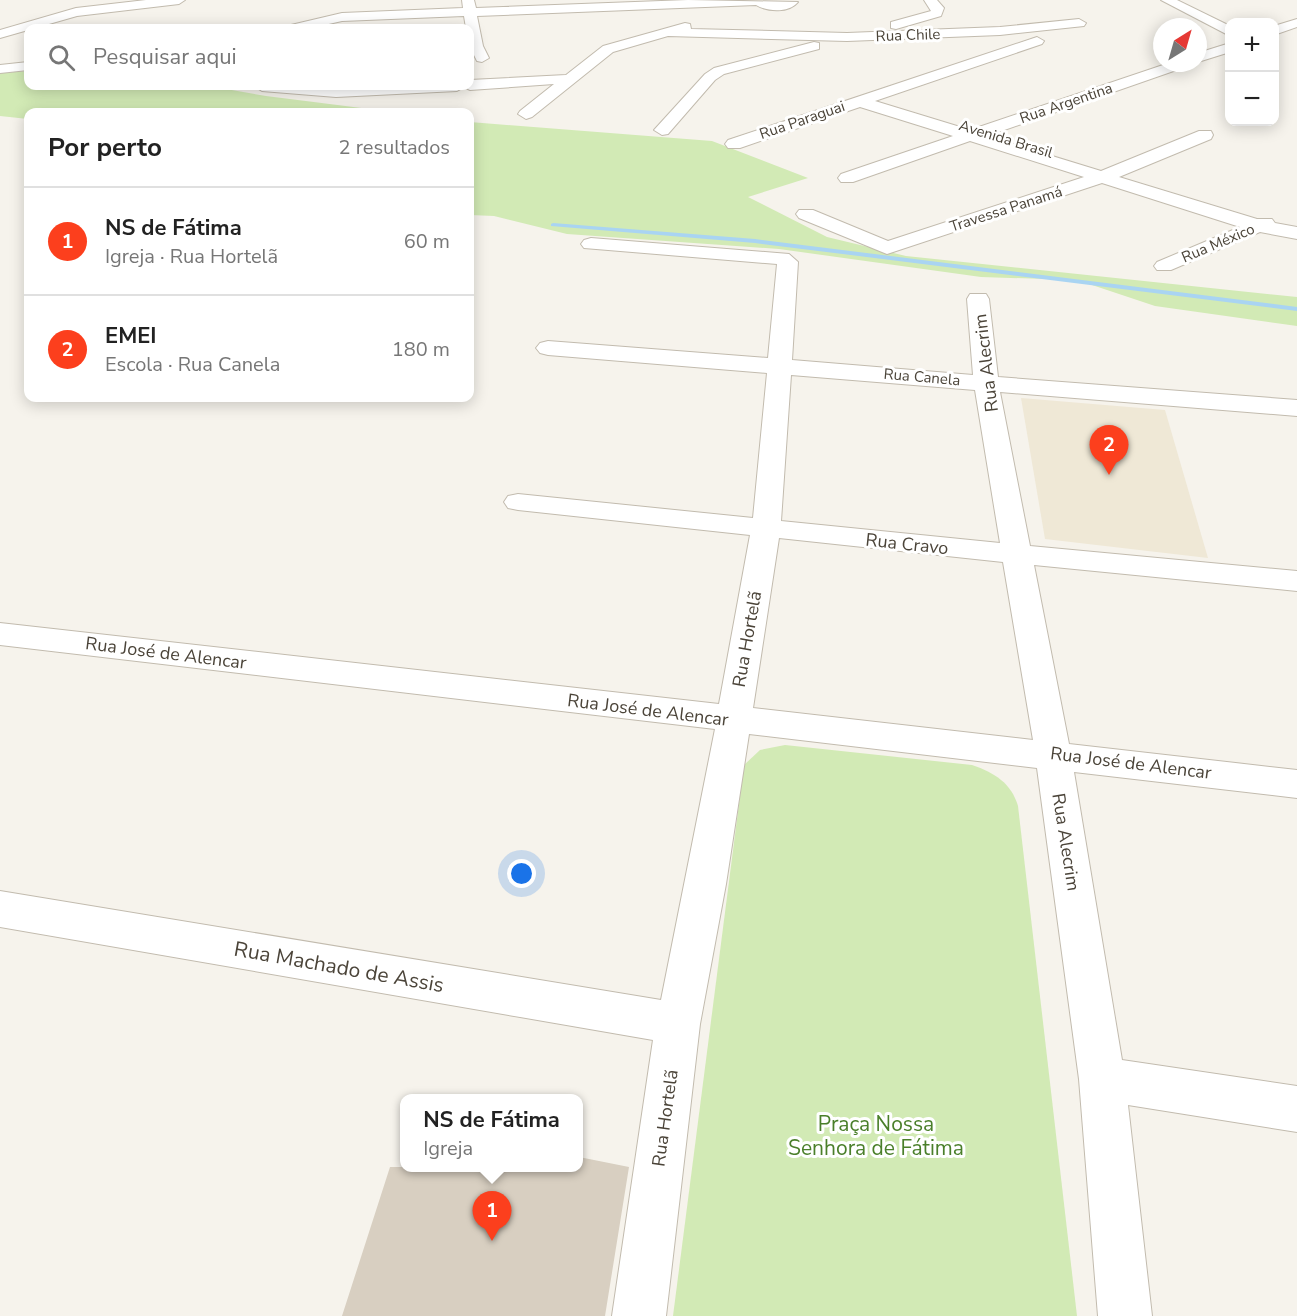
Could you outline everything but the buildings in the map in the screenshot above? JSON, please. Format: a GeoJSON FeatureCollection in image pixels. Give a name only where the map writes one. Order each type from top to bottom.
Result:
{"type":"FeatureCollection","features":[{"type":"Feature","properties":{"kind":"street"},"geometry":{"type":"LineString","coordinates":[[32,24],[112,3],[179,0]]}},
{"type":"Feature","properties":{"kind":"street"},"geometry":{"type":"LineString","coordinates":[[313,24],[342,17],[468,6],[702,1],[789,4],[792,2],[790,0]]}},
{"type":"Feature","properties":{"kind":"street"},"geometry":{"type":"LineString","coordinates":[[662,130],[710,77],[719,71],[912,22],[936,13],[938,8],[930,0]]}},
{"type":"Feature","properties":{"kind":"street"},"geometry":{"type":"LineString","coordinates":[[1167,0],[1225,29]]}},
{"type":"Feature","properties":{"kind":"street"},"geometry":{"type":"LineString","coordinates":[[526,114],[608,50],[663,32],[719,19],[764,2]]}},
{"type":"Feature","properties":{"kind":"street"},"geometry":{"type":"LineString","coordinates":[[468,6],[471,24]]}},
{"type":"Feature","properties":{"kind":"street"},"geometry":{"type":"LineString","coordinates":[[865,99],[1025,45],[1074,32],[1079,28],[1079,23],[1065,9]]}},
{"type":"Feature","properties":{"kind":"street","name":"Rua Chile"},"geometry":{"type":"LineString","coordinates":[[719,19],[737,33]]}},
{"type":"Feature","properties":{"kind":"street"},"geometry":{"type":"LineString","coordinates":[[912,22],[923,30],[941,33]]}},
{"type":"Feature","properties":{"kind":"street","name":"Rua Chile"},"geometry":{"type":"LineString","coordinates":[[663,32],[847,37],[1000,31],[1079,23]]}},
{"type":"Feature","properties":{"kind":"street"},"geometry":{"type":"LineString","coordinates":[[1279,30],[1297,23]]}},
{"type":"Feature","properties":{"kind":"street"},"geometry":{"type":"LineString","coordinates":[[0,34],[24,27]]}},
{"type":"Feature","properties":{"kind":"street"},"geometry":{"type":"LineString","coordinates":[[1000,31],[1026,39],[1025,45]]}},
{"type":"Feature","properties":{"kind":"street"},"geometry":{"type":"LineString","coordinates":[[1207,55],[1225,49]]}},
{"type":"Feature","properties":{"kind":"street"},"geometry":{"type":"LineString","coordinates":[[0,69],[24,66]]}},
{"type":"Feature","properties":{"kind":"street","name":"Rua Argentina"},"geometry":{"type":"LineString","coordinates":[[847,178],[1157,72]]}},
{"type":"Feature","properties":{"kind":"street"},"geometry":{"type":"LineString","coordinates":[[474,85],[570,79]]}},
{"type":"Feature","properties":{"kind":"street"},"geometry":{"type":"LineString","coordinates":[[311,90],[336,92],[376,90]]}},
{"type":"Feature","properties":{"kind":"street","name":"Avenida Brasil"},"geometry":{"type":"LineString","coordinates":[[865,99],[1296,232]]}},
{"type":"Feature","properties":{"kind":"street","name":"Rua Paraguai"},"geometry":{"type":"LineString","coordinates":[[734,144],[865,99]]}},
{"type":"Feature","properties":{"kind":"street","name":"Travessa Panamá"},"geometry":{"type":"LineString","coordinates":[[806,214],[887,248],[1109,175],[1205,135]]}},
{"type":"Feature","properties":{"kind":"street","name":"Rua México"},"geometry":{"type":"LineString","coordinates":[[1164,266],[1265,223]]}},
{"type":"Feature","properties":{"kind":"street","name":"Rua Hortelã"},"geometry":{"type":"LineString","coordinates":[[591,244],[782,258],[788,262],[766,529],[706,884],[678,1024],[639,1316]]}},
{"type":"Feature","properties":{"kind":"street","name":"Rua Alecrim"},"geometry":{"type":"LineString","coordinates":[[978,299],[986,382],[1015,555],[1053,753],[1102,1079],[1125,1316]]}},
{"type":"Feature","properties":{"kind":"street","name":"Rua Canela"},"geometry":{"type":"LineString","coordinates":[[548,348],[1297,408]]}},
{"type":"Feature","properties":{"kind":"street","name":"Rua Cravo"},"geometry":{"type":"LineString","coordinates":[[518,502],[1015,555],[1297,581]]}},
{"type":"Feature","properties":{"kind":"street","name":"Rua José de Alencar"},"geometry":{"type":"LineString","coordinates":[[0,634],[732,720],[1053,753],[1297,784]]}},
{"type":"Feature","properties":{"kind":"street","name":"Rua Machado de Assis"},"geometry":{"type":"LineString","coordinates":[[0,909],[678,1024]]}},
{"type":"Feature","properties":{"kind":"street"},"geometry":{"type":"LineString","coordinates":[[1102,1079],[1297,1108]]}},
{"type":"Feature","properties":{"kind":"shaded area"},"geometry":{"type":"Polygon","coordinates":[[[1021,398],[1165,410],[1208,558],[1045,539],[1021,398]]]}},
{"type":"Feature","properties":{"kind":"green space"},"geometry":{"type":"Polygon","coordinates":[[[24,71],[24,90],[232,90],[361,108],[24,108],[24,119],[0,116],[0,73],[24,71]]]}},
{"type":"Feature","properties":{"kind":"green space"},"geometry":{"type":"Polygon","coordinates":[[[474,122],[712,141],[808,178],[748,197],[827,237],[906,256],[1297,297],[1297,326],[1155,306],[1077,280],[981,277],[779,249],[567,234],[494,216],[474,215],[474,122]]]}},
{"type":"Feature","properties":{"kind":"green space","name":"Praça Nossa Senhora de Fátima"},"geometry":{"type":"Polygon","coordinates":[[[785,745],[972,765],[1001,780],[1015,798],[1018,806],[1077,1316],[673,1316],[744,765],[760,750],[785,745]]]}},
{"type":"Feature","properties":{"kind":"waterway"},"geometry":{"type":"LineString","coordinates":[[553,225],[755,241],[1297,309]]}},
{"type":"Feature","properties":{"kind":"place","name":"EMEI"},"geometry":{"type":"Point","coordinates":[1109,475]}},
{"type":"Feature","properties":{"kind":"place","name":"NS de Fátima"},"geometry":{"type":"Point","coordinates":[492,1241]}}]}
